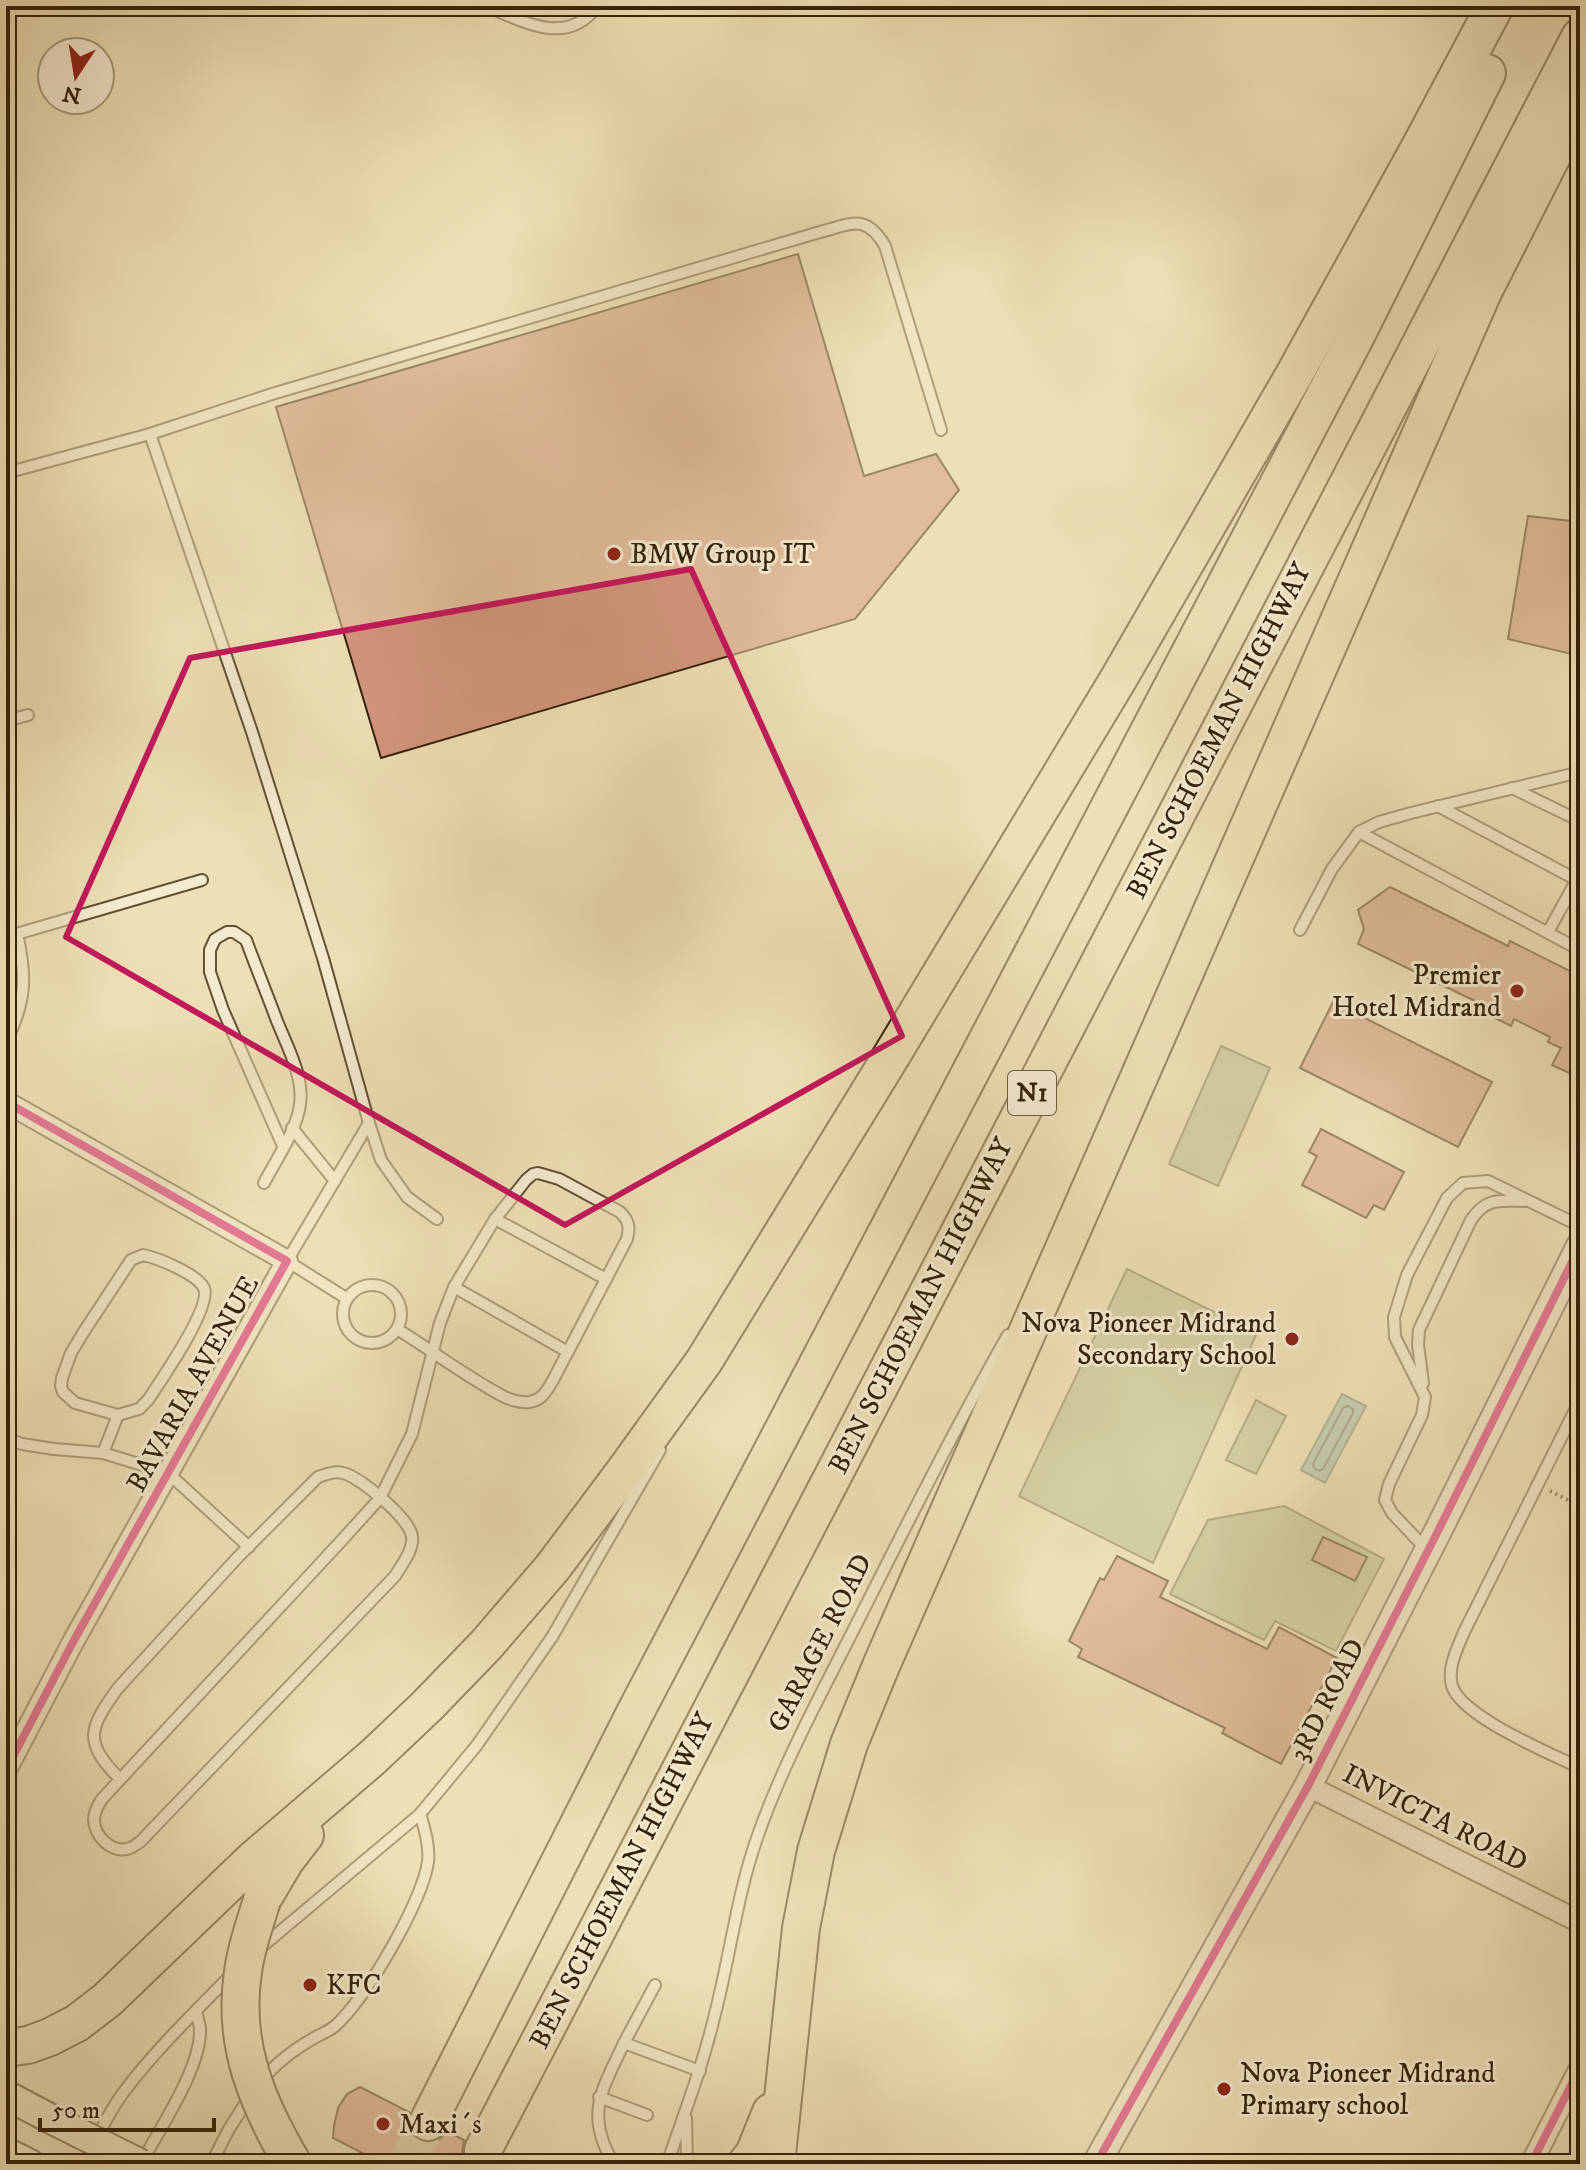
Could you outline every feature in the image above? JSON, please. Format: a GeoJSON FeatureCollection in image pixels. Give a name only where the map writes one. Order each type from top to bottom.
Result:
{"type":"FeatureCollection","features":[{"type":"Feature","properties":{"kind":"highway"},"geometry":{"type":"LineString","coordinates":[[6,2048],[28,2045],[50,2037],[77,2023],[107,2000],[254,1859],[372,1758],[427,1706],[486,1645],[553,1567],[704,1361],[1119,678],[1294,375],[1495,6]]}},
{"type":"Feature","properties":{"kind":"highway","name":"N1"},"geometry":{"type":"LineString","coordinates":[[428,2122],[635,1713],[1358,332],[1520,6]]}},
{"type":"Feature","properties":{"kind":"highway","name":"BEN SCHOEMAN HIGHWAY"},"geometry":{"type":"LineString","coordinates":[[483,2150],[1580,37]]}},
{"type":"Feature","properties":{"kind":"highway"},"geometry":{"type":"LineString","coordinates":[[776,2164],[801,1928],[813,1866],[845,1757],[881,1666],[1483,292],[1580,101]]}},
{"type":"Feature","properties":{"kind":"highway"},"geometry":{"type":"LineString","coordinates":[[293,2164],[263,2109],[251,2077],[243,2045],[242,1974],[262,1900],[285,1861],[372,1758]]}},
{"type":"Feature","properties":{"kind":"highway"},"geometry":{"type":"LineString","coordinates":[[746,2164],[754,2154],[767,2124],[787,2061]]}},
{"type":"Feature","properties":{"kind":"main road"},"geometry":{"type":"LineString","coordinates":[[6,2095],[141,2164]]}},
{"type":"Feature","properties":{"kind":"main road"},"geometry":{"type":"LineString","coordinates":[[6,2152],[30,2164]]}},
{"type":"Feature","properties":{"kind":"street","name":"BAVARIA AVENUE"},"geometry":{"type":"LineString","coordinates":[[6,1102],[287,1261],[73,1642],[6,1770]]}},
{"type":"Feature","properties":{"kind":"street","name":"3RD ROAD"},"geometry":{"type":"LineString","coordinates":[[1096,2164],[1308,1786],[1580,1246]]}},
{"type":"Feature","properties":{"kind":"street","name":"INVICTA ROAD"},"geometry":{"type":"LineString","coordinates":[[1308,1786],[1580,1922]]}},
{"type":"Feature","properties":{"kind":"street"},"geometry":{"type":"LineString","coordinates":[[1531,2164],[1580,2068]]}},
{"type":"Feature","properties":{"kind":"lane"},"geometry":{"type":"LineString","coordinates":[[487,6],[528,25],[551,29],[575,25],[589,18],[597,6]]}},
{"type":"Feature","properties":{"kind":"lane"},"geometry":{"type":"LineString","coordinates":[[6,473],[150,434],[272,394],[805,236],[860,223],[877,232],[885,246],[941,430]]}},
{"type":"Feature","properties":{"kind":"lane"},"geometry":{"type":"LineString","coordinates":[[150,434],[257,747],[323,958],[381,1160],[407,1197],[437,1219]]}},
{"type":"Feature","properties":{"kind":"lane"},"geometry":{"type":"LineString","coordinates":[[6,721],[28,715]]}},
{"type":"Feature","properties":{"kind":"lane"},"geometry":{"type":"LineString","coordinates":[[1300,930],[1332,869],[1359,832],[1379,822],[1580,772]]}},
{"type":"Feature","properties":{"kind":"lane"},"geometry":{"type":"LineString","coordinates":[[1512,788],[1580,821]]}},
{"type":"Feature","properties":{"kind":"lane"},"geometry":{"type":"LineString","coordinates":[[1438,806],[1578,877],[1548,932]]}},
{"type":"Feature","properties":{"kind":"lane"},"geometry":{"type":"LineString","coordinates":[[1359,832],[1580,950]]}},
{"type":"Feature","properties":{"kind":"lane"},"geometry":{"type":"LineString","coordinates":[[6,1042],[24,991],[24,964],[12,936],[202,880]]}},
{"type":"Feature","properties":{"kind":"lane"},"geometry":{"type":"LineString","coordinates":[[264,1183],[283,1146],[292,1128],[300,1104],[300,1090],[292,1058],[246,940],[234,932],[227,932],[215,939],[210,950],[210,972],[223,1010],[283,1146]]}},
{"type":"Feature","properties":{"kind":"lane"},"geometry":{"type":"LineString","coordinates":[[346,1298],[287,1261],[369,1123]]}},
{"type":"Feature","properties":{"kind":"lane"},"geometry":{"type":"LineString","coordinates":[[292,1128],[335,1181]]}},
{"type":"Feature","properties":{"kind":"lane"},"geometry":{"type":"LineString","coordinates":[[119,1778],[103,1762],[94,1743],[102,1711],[118,1688],[318,1477],[329,1472],[347,1474],[380,1498],[407,1523],[411,1532],[411,1547],[395,1576],[141,1841],[127,1849],[112,1847],[95,1830],[94,1819],[102,1799],[119,1778],[380,1498],[412,1434],[433,1351],[440,1323],[454,1287],[495,1219],[526,1180],[538,1173],[559,1179],[628,1219],[630,1228],[627,1239],[545,1394],[539,1399],[516,1401],[501,1396],[433,1351],[397,1329]]}},
{"type":"Feature","properties":{"kind":"lane"},"geometry":{"type":"LineString","coordinates":[[1425,1397],[1395,1337],[1394,1317],[1407,1275],[1447,1198],[1463,1183],[1488,1181],[1580,1226]]}},
{"type":"Feature","properties":{"kind":"lane"},"geometry":{"type":"LineString","coordinates":[[1428,1551],[1392,1513],[1385,1500],[1389,1484],[1422,1415],[1425,1397],[1419,1330],[1471,1220],[1481,1206],[1495,1201],[1530,1201]]}},
{"type":"Feature","properties":{"kind":"lane"},"geometry":{"type":"LineString","coordinates":[[495,1219],[606,1279]]}},
{"type":"Feature","properties":{"kind":"lane"},"geometry":{"type":"LineString","coordinates":[[1031,1295],[1071,1230]]}},
{"type":"Feature","properties":{"kind":"lane"},"geometry":{"type":"LineString","coordinates":[[143,1255],[166,1263],[196,1280],[204,1288],[205,1296],[197,1320],[148,1400],[139,1409],[118,1415],[75,1403],[63,1392],[62,1378],[71,1353],[121,1273],[131,1260],[143,1255]]}},
{"type":"Feature","properties":{"kind":"lane"},"geometry":{"type":"LineString","coordinates":[[362,1286],[382,1287],[391,1292],[400,1310],[397,1329],[390,1337],[371,1343],[352,1336],[343,1318],[346,1298],[362,1286]]}},
{"type":"Feature","properties":{"kind":"lane"},"geometry":{"type":"LineString","coordinates":[[454,1287],[568,1352]]}},
{"type":"Feature","properties":{"kind":"lane","name":"GARAGE ROAD"},"geometry":{"type":"LineString","coordinates":[[667,2164],[700,2071],[742,1889],[778,1783],[897,1544],[1015,1321]]}},
{"type":"Feature","properties":{"kind":"lane"},"geometry":{"type":"LineString","coordinates":[[682,1411],[704,1361]]}},
{"type":"Feature","properties":{"kind":"lane"},"geometry":{"type":"LineString","coordinates":[[1580,1400],[1458,1645],[1451,1674],[1452,1686],[1459,1700],[1474,1712],[1580,1768]]}},
{"type":"Feature","properties":{"kind":"lane"},"geometry":{"type":"LineString","coordinates":[[103,1453],[118,1415]]}},
{"type":"Feature","properties":{"kind":"lane"},"geometry":{"type":"LineString","coordinates":[[6,1438],[33,1445],[103,1453],[168,1473],[249,1547]]}},
{"type":"Feature","properties":{"kind":"lane"},"geometry":{"type":"LineString","coordinates":[[85,2164],[122,2094],[196,2011],[236,1969],[420,1814],[477,1745],[552,1637],[665,1442]]}},
{"type":"Feature","properties":{"kind":"lane"},"geometry":{"type":"LineString","coordinates":[[211,2164],[245,2102],[267,2074],[291,2053],[333,2028],[367,1989],[421,1888],[428,1860],[427,1837],[420,1814]]}},
{"type":"Feature","properties":{"kind":"lane"},"geometry":{"type":"LineString","coordinates":[[614,2164],[598,2127],[599,2097],[655,1985]]}},
{"type":"Feature","properties":{"kind":"lane"},"geometry":{"type":"LineString","coordinates":[[141,2164],[170,2114],[198,2050],[200,2028],[196,2011]]}},
{"type":"Feature","properties":{"kind":"lane"},"geometry":{"type":"LineString","coordinates":[[624,2043],[700,2071]]}},
{"type":"Feature","properties":{"kind":"lane"},"geometry":{"type":"LineString","coordinates":[[599,2097],[647,2115]]}},
{"type":"Feature","properties":{"kind":"lane","name":"GARAGE ROAD"},"geometry":{"type":"LineString","coordinates":[[686,2108],[687,2164]]}},
{"type":"Feature","properties":{"kind":"path"},"geometry":{"type":"LineString","coordinates":[[1538,1485],[1580,1506]]}},
{"type":"Feature","properties":{"kind":"highlighted area"},"geometry":{"type":"Polygon","coordinates":[[[691,569],[902,1036],[565,1225],[66,937],[190,658],[691,569]]]}},
{"type":"Feature","properties":{"kind":"shaded area"},"geometry":{"type":"Polygon","coordinates":[[[1221,1046],[1270,1068],[1218,1186],[1169,1164],[1221,1046]]]}},
{"type":"Feature","properties":{"kind":"shaded area"},"geometry":{"type":"Polygon","coordinates":[[[1127,1269],[1257,1333],[1153,1563],[1019,1496],[1127,1269]]]}},
{"type":"Feature","properties":{"kind":"shaded area"},"geometry":{"type":"Polygon","coordinates":[[[1256,1400],[1286,1416],[1256,1474],[1226,1460],[1256,1400]]]}},
{"type":"Feature","properties":{"kind":"shaded area"},"geometry":{"type":"Polygon","coordinates":[[[1284,1506],[1384,1559],[1336,1651],[1275,1621],[1264,1640],[1170,1594],[1208,1520],[1284,1506]]]}},
{"type":"Feature","properties":{"kind":"water"},"geometry":{"type":"Polygon","coordinates":[[[1342,1394],[1366,1406],[1325,1483],[1301,1470],[1342,1394]]]}},
{"type":"Feature","properties":{"kind":"building","name":"BMW Group IT"},"geometry":{"type":"Polygon","coordinates":[[[798,254],[864,476],[936,454],[959,490],[855,619],[381,758],[276,407],[798,254]]]}},
{"type":"Feature","properties":{"kind":"building"},"geometry":{"type":"Polygon","coordinates":[[[1528,516],[1580,522],[1580,656],[1508,639],[1528,516]]]}},
{"type":"Feature","properties":{"kind":"building","name":"Premier Hotel Midrand"},"geometry":{"type":"Polygon","coordinates":[[[1390,887],[1508,946],[1510,941],[1580,976],[1580,1078],[1552,1065],[1561,1048],[1548,1042],[1550,1037],[1514,1019],[1511,1026],[1478,1009],[1481,1004],[1358,944],[1364,929],[1358,910],[1390,887]]]}},
{"type":"Feature","properties":{"kind":"building"},"geometry":{"type":"Polygon","coordinates":[[[1333,1002],[1492,1082],[1458,1147],[1300,1068],[1333,1002]]]}},
{"type":"Feature","properties":{"kind":"building"},"geometry":{"type":"Polygon","coordinates":[[[1321,1129],[1404,1172],[1384,1210],[1374,1205],[1366,1218],[1302,1185],[1317,1156],[1309,1152],[1321,1129]]]}},
{"type":"Feature","properties":{"kind":"building"},"geometry":{"type":"Polygon","coordinates":[[[1323,1537],[1367,1557],[1355,1581],[1312,1560],[1323,1537]]]}},
{"type":"Feature","properties":{"kind":"building"},"geometry":{"type":"Polygon","coordinates":[[[1117,1556],[1168,1581],[1160,1597],[1267,1649],[1279,1627],[1337,1658],[1281,1764],[1222,1733],[1225,1728],[1078,1657],[1082,1649],[1069,1641],[1100,1578],[1104,1580],[1117,1556]]]}},
{"type":"Feature","properties":{"kind":"building","name":"Maxi´s"},"geometry":{"type":"Polygon","coordinates":[[[360,2087],[409,2112],[407,2124],[418,2140],[430,2143],[440,2139],[447,2131],[464,2140],[462,2152],[468,2164],[383,2164],[333,2138],[338,2108],[347,2094],[360,2087]]]}},
{"type":"Feature","properties":{"kind":"tunnel"},"geometry":{"type":"LineString","coordinates":[[407,2164],[428,2122]]}},
{"type":"Feature","properties":{"kind":"cycle path"},"geometry":{"type":"LineString","coordinates":[[6,1102],[287,1261],[73,1642],[6,1770]]}},
{"type":"Feature","properties":{"kind":"cycle path"},"geometry":{"type":"LineString","coordinates":[[1096,2164],[1308,1786],[1580,1246]]}},
{"type":"Feature","properties":{"kind":"cycle path"},"geometry":{"type":"LineString","coordinates":[[1531,2164],[1580,2068]]}},
{"type":"Feature","properties":{"kind":"place","name":"BMW Group IT"},"geometry":{"type":"Point","coordinates":[614,554]}},
{"type":"Feature","properties":{"kind":"place","name":"Premier Hotel Midrand"},"geometry":{"type":"Point","coordinates":[1517,991]}},
{"type":"Feature","properties":{"kind":"place","name":"Nova Pioneer Midrand Secondary School"},"geometry":{"type":"Point","coordinates":[1292,1339]}},
{"type":"Feature","properties":{"kind":"place","name":"KFC"},"geometry":{"type":"Point","coordinates":[310,1985]}},
{"type":"Feature","properties":{"kind":"place","name":"Nova Pioneer Midrand Primary school"},"geometry":{"type":"Point","coordinates":[1224,2089]}},
{"type":"Feature","properties":{"kind":"place","name":"Maxi´s"},"geometry":{"type":"Point","coordinates":[383,2124]}}]}
